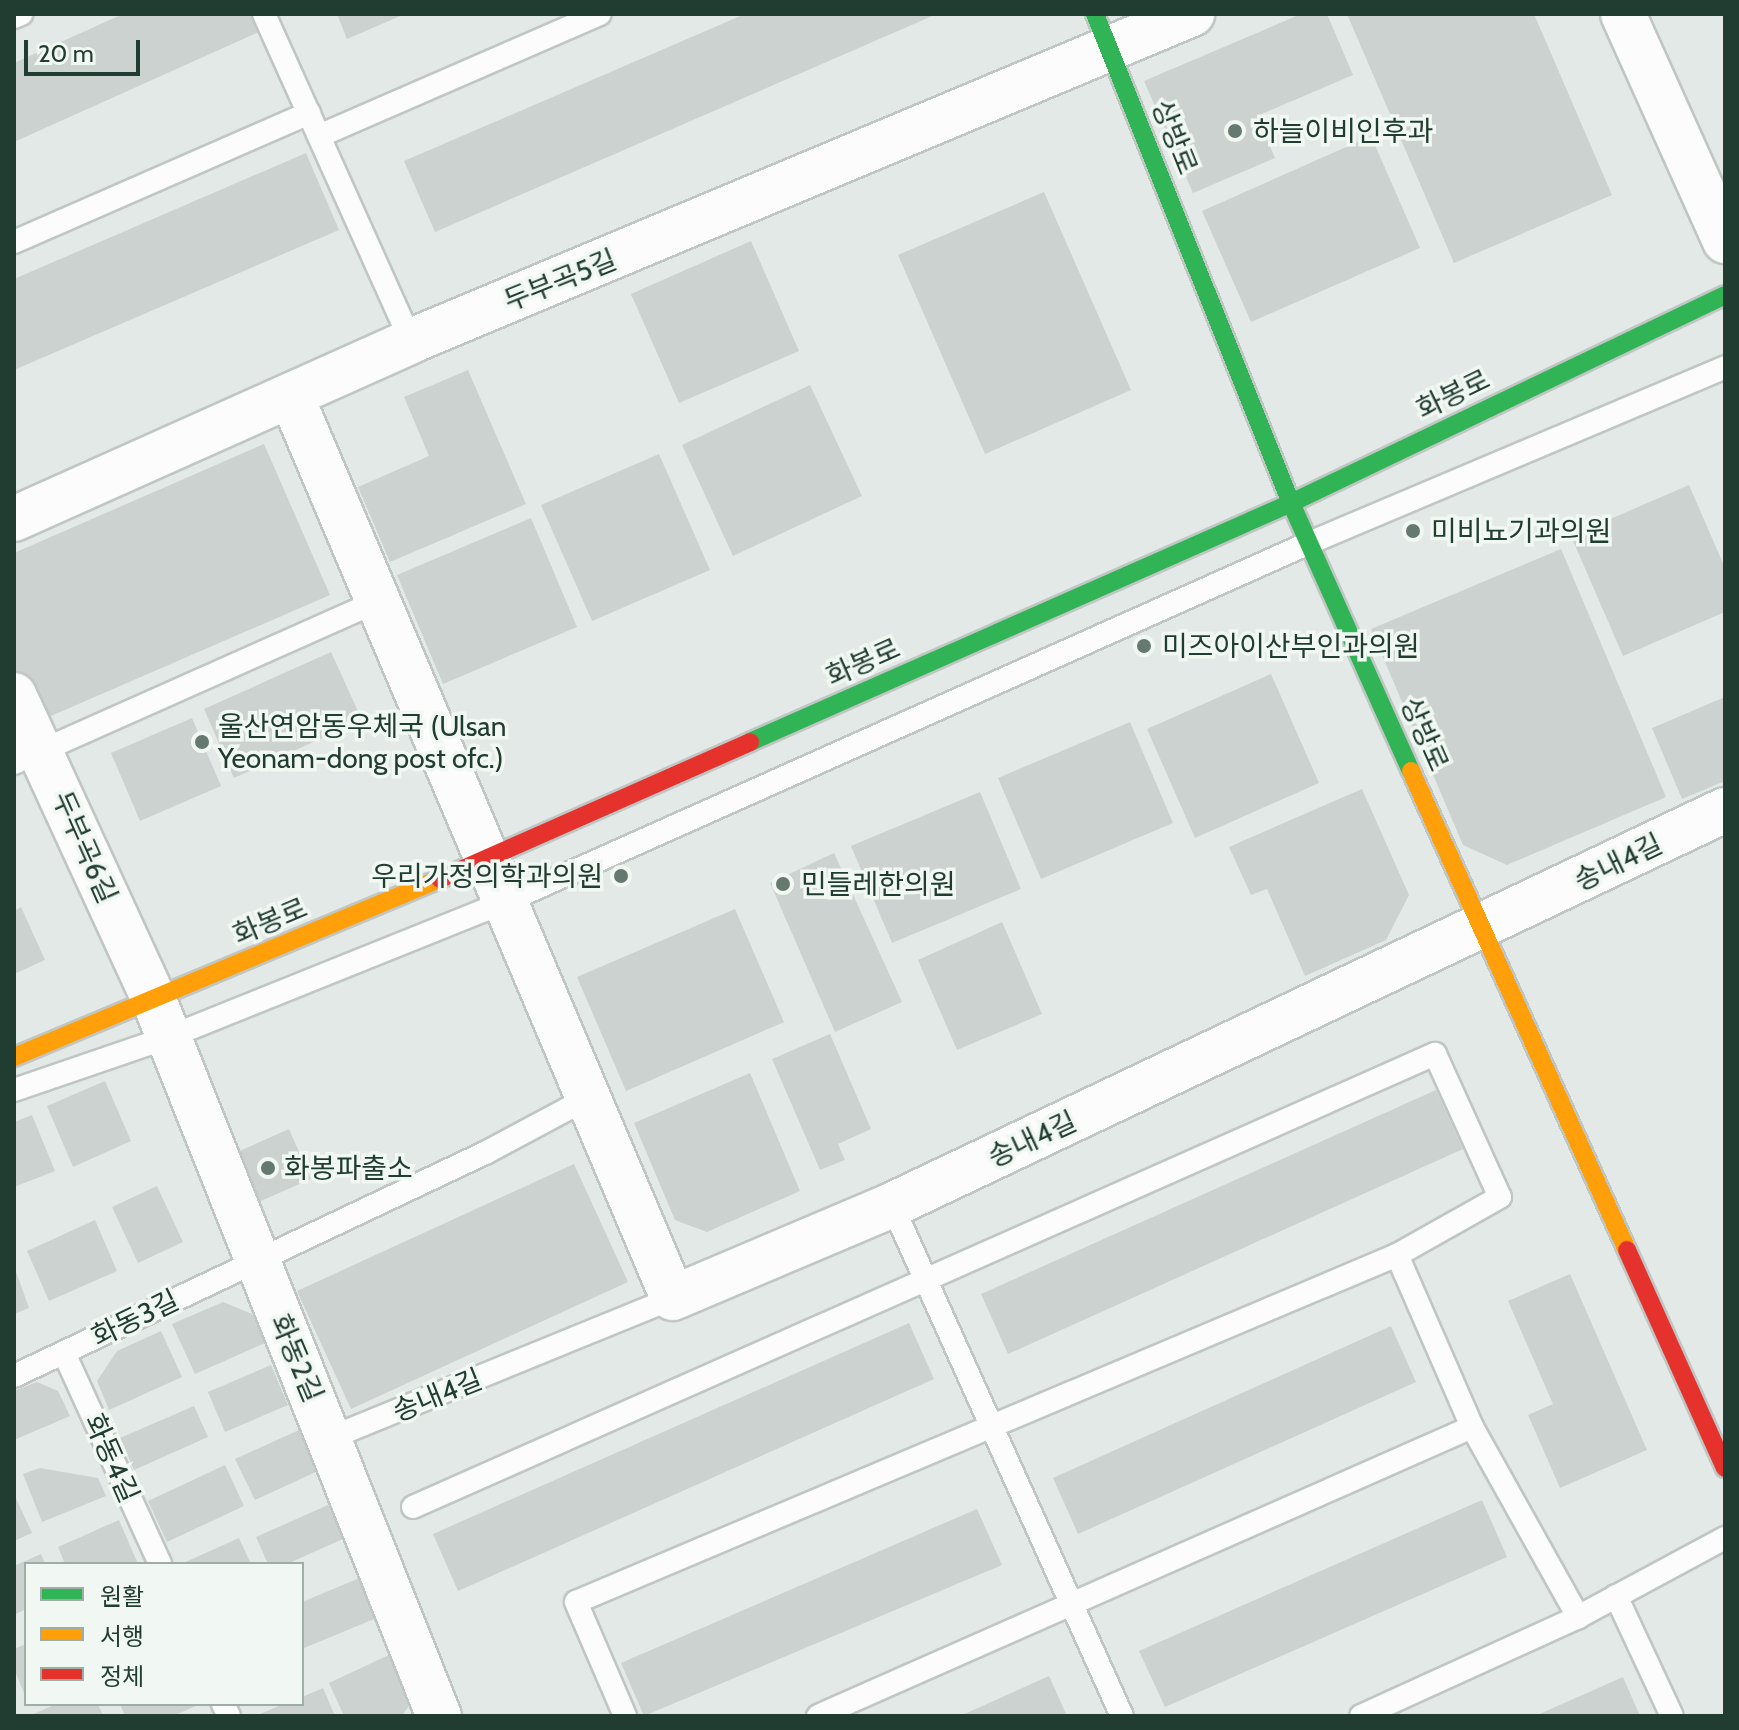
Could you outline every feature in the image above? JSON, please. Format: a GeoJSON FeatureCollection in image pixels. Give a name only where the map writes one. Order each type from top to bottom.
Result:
{"type":"FeatureCollection","features":[{"type":"Feature","properties":{"kind":"street","name":"두부곡5길"},"geometry":{"type":"LineString","coordinates":[[14,519],[292,398],[411,341],[1103,33],[1192,14]]}},
{"type":"Feature","properties":{"kind":"street"},"geometry":{"type":"LineString","coordinates":[[1623,14],[1725,241]]}},
{"type":"Feature","properties":{"kind":"street","name":"상방로"},"geometry":{"type":"LineString","coordinates":[[1103,33],[1291,503],[1481,929],[1717,1433],[1725,1468]]}},
{"type":"Feature","properties":{"kind":"street","name":"화봉로"},"geometry":{"type":"LineString","coordinates":[[14,1057],[161,1019],[487,859],[1291,503],[1725,295]]}},
{"type":"Feature","properties":{"kind":"street"},"geometry":{"type":"LineString","coordinates":[[292,398],[673,1298]]}},
{"type":"Feature","properties":{"kind":"street","name":"두부곡6길"},"geometry":{"type":"LineString","coordinates":[[14,695],[28,757],[161,1019]]}},
{"type":"Feature","properties":{"kind":"street","name":"송내4길"},"geometry":{"type":"LineString","coordinates":[[673,1298],[892,1205],[1724,814]]}},
{"type":"Feature","properties":{"kind":"street","name":"화동2길"},"geometry":{"type":"LineString","coordinates":[[161,1019],[439,1716]]}},
{"type":"Feature","properties":{"kind":"lane"},"geometry":{"type":"LineString","coordinates":[[14,17],[21,14]]}},
{"type":"Feature","properties":{"kind":"lane"},"geometry":{"type":"LineString","coordinates":[[264,14],[411,341]]}},
{"type":"Feature","properties":{"kind":"lane"},"geometry":{"type":"LineString","coordinates":[[319,136],[600,14]]}},
{"type":"Feature","properties":{"kind":"lane"},"geometry":{"type":"LineString","coordinates":[[14,242],[309,113]]}},
{"type":"Feature","properties":{"kind":"lane"},"geometry":{"type":"LineString","coordinates":[[14,1090],[161,1019],[505,902],[1309,543],[1725,367]]}},
{"type":"Feature","properties":{"kind":"lane"},"geometry":{"type":"LineString","coordinates":[[28,757],[380,600]]}},
{"type":"Feature","properties":{"kind":"lane"},"geometry":{"type":"LineString","coordinates":[[413,1507],[1435,1054],[1500,1197],[1397,1255],[993,1429],[576,1602],[625,1716]]}},
{"type":"Feature","properties":{"kind":"lane","name":"화동3길"},"geometry":{"type":"LineString","coordinates":[[14,1376],[485,1153],[590,1097]]}},
{"type":"Feature","properties":{"kind":"lane"},"geometry":{"type":"LineString","coordinates":[[892,1205],[1122,1716]]}},
{"type":"Feature","properties":{"kind":"lane"},"geometry":{"type":"LineString","coordinates":[[1397,1255],[1472,1427],[1578,1617]]}},
{"type":"Feature","properties":{"kind":"lane","name":"송내4길"},"geometry":{"type":"LineString","coordinates":[[330,1438],[673,1298]]}},
{"type":"Feature","properties":{"kind":"lane","name":"화동4길"},"geometry":{"type":"LineString","coordinates":[[64,1353],[159,1562]]}},
{"type":"Feature","properties":{"kind":"lane"},"geometry":{"type":"LineString","coordinates":[[818,1716],[1073,1606],[1472,1427]]}},
{"type":"Feature","properties":{"kind":"lane"},"geometry":{"type":"LineString","coordinates":[[1361,1716],[1578,1617],[1725,1538]]}},
{"type":"Feature","properties":{"kind":"lane"},"geometry":{"type":"LineString","coordinates":[[1616,1596],[1672,1716]]}},
{"type":"Feature","properties":{"kind":"building"},"geometry":{"type":"Polygon","coordinates":[[[123,14],[251,14],[259,32],[14,142],[14,63],[123,14]]]}},
{"type":"Feature","properties":{"kind":"building"},"geometry":{"type":"Polygon","coordinates":[[[337,14],[405,14],[347,39],[337,14]]]}},
{"type":"Feature","properties":{"kind":"building"},"geometry":{"type":"Polygon","coordinates":[[[745,14],[937,14],[435,232],[404,161],[745,14]]]}},
{"type":"Feature","properties":{"kind":"building"},"geometry":{"type":"Polygon","coordinates":[[[1301,14],[1327,14],[1353,75],[1257,116],[1275,158],[1193,193],[1144,81],[1301,14]]]}},
{"type":"Feature","properties":{"kind":"building"},"geometry":{"type":"Polygon","coordinates":[[[1347,14],[1534,14],[1612,195],[1454,263],[1347,14]]]}},
{"type":"Feature","properties":{"kind":"building"},"geometry":{"type":"Polygon","coordinates":[[[1371,136],[1420,248],[1251,322],[1202,211],[1371,136]]]}},
{"type":"Feature","properties":{"kind":"building"},"geometry":{"type":"Polygon","coordinates":[[[306,153],[339,230],[14,370],[14,279],[306,153]]]}},
{"type":"Feature","properties":{"kind":"building"},"geometry":{"type":"Polygon","coordinates":[[[1044,192],[1131,390],[985,454],[898,255],[1044,192]]]}},
{"type":"Feature","properties":{"kind":"building"},"geometry":{"type":"Polygon","coordinates":[[[751,241],[799,351],[679,403],[631,294],[751,241]]]}},
{"type":"Feature","properties":{"kind":"building"},"geometry":{"type":"Polygon","coordinates":[[[468,370],[526,504],[390,562],[358,487],[429,456],[404,397],[468,370]]]}},
{"type":"Feature","properties":{"kind":"building"},"geometry":{"type":"Polygon","coordinates":[[[810,385],[862,496],[733,556],[682,445],[810,385]]]}},
{"type":"Feature","properties":{"kind":"building"},"geometry":{"type":"Polygon","coordinates":[[[264,444],[330,595],[14,732],[14,553],[264,444]]]}},
{"type":"Feature","properties":{"kind":"building"},"geometry":{"type":"Polygon","coordinates":[[[659,454],[710,570],[592,621],[541,505],[659,454]]]}},
{"type":"Feature","properties":{"kind":"building"},"geometry":{"type":"Polygon","coordinates":[[[1689,485],[1725,568],[1725,612],[1623,656],[1571,536],[1689,485]]]}},
{"type":"Feature","properties":{"kind":"building"},"geometry":{"type":"Polygon","coordinates":[[[531,518],[577,627],[443,684],[397,575],[531,518]]]}},
{"type":"Feature","properties":{"kind":"building"},"geometry":{"type":"Polygon","coordinates":[[[1561,549],[1666,797],[1507,865],[1463,845],[1371,629],[1561,549]]]}},
{"type":"Feature","properties":{"kind":"building"},"geometry":{"type":"Polygon","coordinates":[[[331,652],[362,720],[234,778],[204,709],[331,652]]]}},
{"type":"Feature","properties":{"kind":"building"},"geometry":{"type":"Polygon","coordinates":[[[1271,674],[1319,783],[1195,838],[1147,729],[1271,674]]]}},
{"type":"Feature","properties":{"kind":"building"},"geometry":{"type":"Polygon","coordinates":[[[1725,697],[1725,781],[1682,799],[1652,728],[1725,697]]]}},
{"type":"Feature","properties":{"kind":"building"},"geometry":{"type":"Polygon","coordinates":[[[192,718],[221,786],[140,821],[111,753],[192,718]]]}},
{"type":"Feature","properties":{"kind":"building"},"geometry":{"type":"Polygon","coordinates":[[[1130,722],[1173,823],[1041,879],[998,778],[1130,722]]]}},
{"type":"Feature","properties":{"kind":"building"},"geometry":{"type":"Polygon","coordinates":[[[1362,789],[1409,895],[1386,940],[1305,976],[1267,889],[1251,895],[1229,847],[1362,789]]]}},
{"type":"Feature","properties":{"kind":"building"},"geometry":{"type":"Polygon","coordinates":[[[980,792],[1021,889],[892,943],[851,846],[980,792]]]}},
{"type":"Feature","properties":{"kind":"building"},"geometry":{"type":"Polygon","coordinates":[[[834,853],[902,1002],[835,1032],[770,883],[834,853]]]}},
{"type":"Feature","properties":{"kind":"building"},"geometry":{"type":"Polygon","coordinates":[[[21,907],[45,960],[14,974],[14,911],[21,907]]]}},
{"type":"Feature","properties":{"kind":"building"},"geometry":{"type":"Polygon","coordinates":[[[735,909],[784,1022],[626,1091],[577,977],[735,909]]]}},
{"type":"Feature","properties":{"kind":"building"},"geometry":{"type":"Polygon","coordinates":[[[1002,922],[1042,1014],[957,1050],[918,960],[1002,922]]]}},
{"type":"Feature","properties":{"kind":"building"},"geometry":{"type":"Polygon","coordinates":[[[830,1034],[871,1129],[838,1144],[845,1160],[820,1170],[772,1059],[830,1034]]]}},
{"type":"Feature","properties":{"kind":"building"},"geometry":{"type":"Polygon","coordinates":[[[750,1073],[800,1191],[707,1232],[675,1220],[634,1123],[750,1073]]]}},
{"type":"Feature","properties":{"kind":"building"},"geometry":{"type":"Polygon","coordinates":[[[105,1081],[131,1141],[73,1167],[47,1106],[105,1081]]]}},
{"type":"Feature","properties":{"kind":"building"},"geometry":{"type":"Polygon","coordinates":[[[1436,1090],[1463,1149],[1008,1354],[981,1294],[1436,1090]]]}},
{"type":"Feature","properties":{"kind":"building"},"geometry":{"type":"Polygon","coordinates":[[[32,1115],[55,1171],[14,1187],[14,1122],[32,1115]]]}},
{"type":"Feature","properties":{"kind":"building","name":"화봉파출소"},"geometry":{"type":"Polygon","coordinates":[[[289,1129],[311,1179],[247,1207],[226,1157],[289,1129]]]}},
{"type":"Feature","properties":{"kind":"building"},"geometry":{"type":"Polygon","coordinates":[[[574,1164],[628,1282],[351,1409],[297,1291],[574,1164]]]}},
{"type":"Feature","properties":{"kind":"building"},"geometry":{"type":"Polygon","coordinates":[[[157,1186],[183,1242],[138,1263],[112,1207],[157,1186]]]}},
{"type":"Feature","properties":{"kind":"building"},"geometry":{"type":"Polygon","coordinates":[[[95,1220],[117,1271],[49,1301],[27,1251],[95,1220]]]}},
{"type":"Feature","properties":{"kind":"building"},"geometry":{"type":"Polygon","coordinates":[[[14,1266],[29,1308],[14,1314],[14,1266]]]}},
{"type":"Feature","properties":{"kind":"building"},"geometry":{"type":"Polygon","coordinates":[[[1570,1274],[1647,1450],[1560,1488],[1528,1415],[1553,1404],[1508,1301],[1570,1274]]]}},
{"type":"Feature","properties":{"kind":"building"},"geometry":{"type":"Polygon","coordinates":[[[223,1302],[252,1314],[265,1343],[195,1374],[172,1324],[223,1302]]]}},
{"type":"Feature","properties":{"kind":"building"},"geometry":{"type":"Polygon","coordinates":[[[909,1323],[934,1379],[458,1591],[433,1534],[909,1323]]]}},
{"type":"Feature","properties":{"kind":"building"},"geometry":{"type":"Polygon","coordinates":[[[1391,1326],[1416,1382],[1078,1534],[1053,1478],[1391,1326]]]}},
{"type":"Feature","properties":{"kind":"building"},"geometry":{"type":"Polygon","coordinates":[[[161,1331],[182,1377],[109,1410],[97,1381],[117,1351],[161,1331]]]}},
{"type":"Feature","properties":{"kind":"building"},"geometry":{"type":"Polygon","coordinates":[[[271,1365],[288,1405],[225,1432],[208,1392],[271,1365]]]}},
{"type":"Feature","properties":{"kind":"building"},"geometry":{"type":"Polygon","coordinates":[[[37,1382],[58,1391],[70,1416],[14,1440],[14,1391],[37,1382]]]}},
{"type":"Feature","properties":{"kind":"building"},"geometry":{"type":"Polygon","coordinates":[[[194,1406],[208,1437],[134,1470],[120,1438],[194,1406]]]}},
{"type":"Feature","properties":{"kind":"building"},"geometry":{"type":"Polygon","coordinates":[[[299,1430],[318,1471],[255,1500],[235,1459],[299,1430]]]}},
{"type":"Feature","properties":{"kind":"building"},"geometry":{"type":"Polygon","coordinates":[[[225,1465],[244,1506],[167,1542],[148,1501],[225,1465]]]}},
{"type":"Feature","properties":{"kind":"building"},"geometry":{"type":"Polygon","coordinates":[[[40,1468],[98,1478],[106,1496],[42,1522],[23,1474],[40,1468]]]}},
{"type":"Feature","properties":{"kind":"building"},"geometry":{"type":"Polygon","coordinates":[[[14,1494],[32,1533],[14,1541],[14,1494]]]}},
{"type":"Feature","properties":{"kind":"building"},"geometry":{"type":"Polygon","coordinates":[[[1482,1500],[1507,1557],[1165,1707],[1139,1651],[1482,1500]]]}},
{"type":"Feature","properties":{"kind":"building"},"geometry":{"type":"Polygon","coordinates":[[[328,1505],[343,1539],[291,1562],[267,1562],[256,1537],[328,1505]]]}},
{"type":"Feature","properties":{"kind":"building"},"geometry":{"type":"Polygon","coordinates":[[[977,1509],[1002,1565],[644,1716],[621,1663],[977,1509]]]}},
{"type":"Feature","properties":{"kind":"building"},"geometry":{"type":"Polygon","coordinates":[[[119,1520],[137,1562],[64,1562],[58,1547],[119,1520]]]}},
{"type":"Feature","properties":{"kind":"building"},"geometry":{"type":"Polygon","coordinates":[[[239,1538],[250,1562],[185,1562],[239,1538]]]}},
{"type":"Feature","properties":{"kind":"building"},"geometry":{"type":"Polygon","coordinates":[[[41,1554],[44,1562],[24,1562],[24,1610],[14,1615],[14,1566],[41,1554]]]}},
{"type":"Feature","properties":{"kind":"building"},"geometry":{"type":"Polygon","coordinates":[[[362,1577],[379,1617],[304,1648],[304,1601],[362,1577]]]}},
{"type":"Feature","properties":{"kind":"building"},"geometry":{"type":"Polygon","coordinates":[[[24,1645],[24,1693],[14,1669],[14,1649],[24,1645]]]}},
{"type":"Feature","properties":{"kind":"building"},"geometry":{"type":"Polygon","coordinates":[[[393,1653],[414,1698],[402,1716],[344,1716],[329,1683],[393,1653]]]}},
{"type":"Feature","properties":{"kind":"building"},"geometry":{"type":"Polygon","coordinates":[[[1049,1676],[1067,1716],[960,1716],[1049,1676]]]}},
{"type":"Feature","properties":{"kind":"building"},"geometry":{"type":"Polygon","coordinates":[[[1623,1677],[1640,1716],[1535,1716],[1623,1677]]]}},
{"type":"Feature","properties":{"kind":"building"},"geometry":{"type":"Polygon","coordinates":[[[323,1688],[335,1716],[255,1716],[279,1706],[304,1706],[304,1696],[323,1688]]]}},
{"type":"Feature","properties":{"kind":"building"},"geometry":{"type":"Polygon","coordinates":[[[52,1706],[99,1706],[103,1716],[29,1716],[52,1706]]]}},
{"type":"Feature","properties":{"kind":"building"},"geometry":{"type":"Polygon","coordinates":[[[121,1706],[196,1706],[173,1716],[125,1716],[121,1706]]]}},
{"type":"Feature","properties":{"kind":"traffic: fast"},"geometry":{"type":"LineString","coordinates":[[1095,14],[1291,503],[1411,771]]}},
{"type":"Feature","properties":{"kind":"traffic: fast"},"geometry":{"type":"LineString","coordinates":[[750,742],[1291,503],[1725,295]]}},
{"type":"Feature","properties":{"kind":"traffic: slow"},"geometry":{"type":"LineString","coordinates":[[1411,771],[1627,1250]]}},
{"type":"Feature","properties":{"kind":"traffic: slow"},"geometry":{"type":"LineString","coordinates":[[14,1057],[440,879]]}},
{"type":"Feature","properties":{"kind":"traffic: jam"},"geometry":{"type":"LineString","coordinates":[[440,879],[750,742]]}},
{"type":"Feature","properties":{"kind":"traffic: jam"},"geometry":{"type":"LineString","coordinates":[[1627,1250],[1725,1468]]}},
{"type":"Feature","properties":{"kind":"place","name":"하늘이비인후과"},"geometry":{"type":"Point","coordinates":[1235,131]}},
{"type":"Feature","properties":{"kind":"place","name":"미비뇨기과의원"},"geometry":{"type":"Point","coordinates":[1413,531]}},
{"type":"Feature","properties":{"kind":"place","name":"미즈아이산부인과의원"},"geometry":{"type":"Point","coordinates":[1144,646]}},
{"type":"Feature","properties":{"kind":"place","name":"울산연암동우체국 (Ulsan Yeonam-dong post ofc.)"},"geometry":{"type":"Point","coordinates":[202,742]}},
{"type":"Feature","properties":{"kind":"place","name":"우리가정의학과의원"},"geometry":{"type":"Point","coordinates":[621,876]}},
{"type":"Feature","properties":{"kind":"place","name":"민들레한의원"},"geometry":{"type":"Point","coordinates":[783,884]}},
{"type":"Feature","properties":{"kind":"place","name":"화봉파출소"},"geometry":{"type":"Point","coordinates":[268,1168]}}]}
